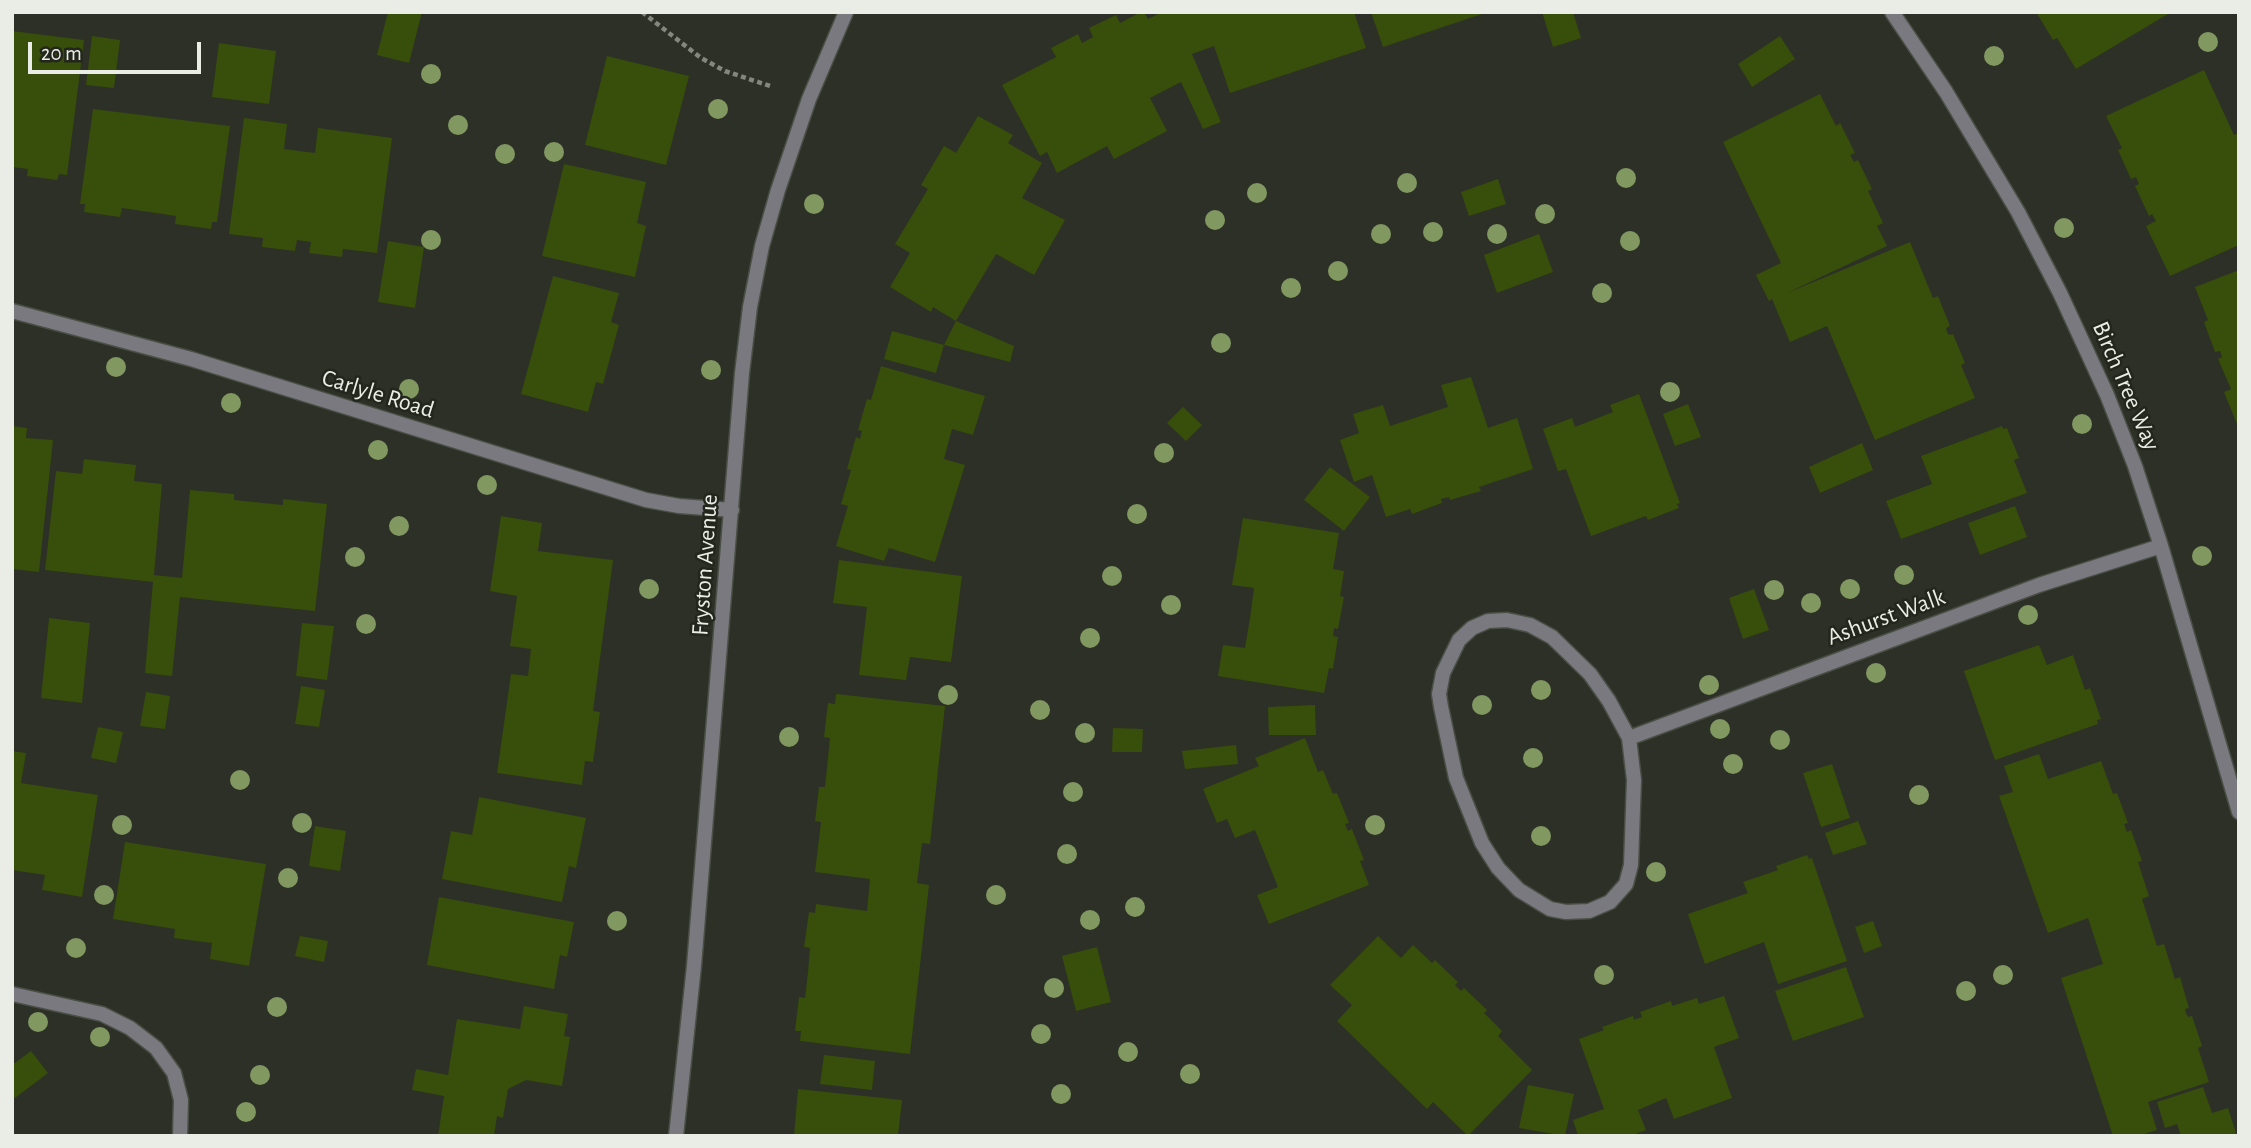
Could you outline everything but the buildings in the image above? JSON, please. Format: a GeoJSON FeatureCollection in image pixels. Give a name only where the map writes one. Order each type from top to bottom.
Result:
{"type":"FeatureCollection","features":[{"type":"Feature","properties":{"kind":"street","name":"Fryston Avenue"},"geometry":{"type":"LineString","coordinates":[[676,1136],[693,978],[742,373],[750,307],[762,246],[809,99],[846,12]]}},
{"type":"Feature","properties":{"kind":"street","name":"Birch Tree Way"},"geometry":{"type":"LineString","coordinates":[[1892,12],[1991,165],[2060,293],[2107,395],[2135,466],[2161,546],[2239,812]]}},
{"type":"Feature","properties":{"kind":"street","name":"Carlyle Road"},"geometry":{"type":"LineString","coordinates":[[12,311],[200,362],[646,500],[679,506],[732,510]]}},
{"type":"Feature","properties":{"kind":"street","name":"Ashurst Walk"},"geometry":{"type":"LineString","coordinates":[[1629,738],[2026,589],[2161,546]]}},
{"type":"Feature","properties":{"kind":"street"},"geometry":{"type":"LineString","coordinates":[[1507,620],[1530,625],[1552,637],[1590,674],[1609,701],[1629,738],[1634,780],[1631,865],[1626,884],[1609,902],[1589,911],[1566,912],[1550,909],[1519,890],[1498,868],[1482,843],[1456,778],[1447,740],[1439,694],[1443,673],[1459,640],[1472,628],[1488,621],[1507,620]]}},
{"type":"Feature","properties":{"kind":"street"},"geometry":{"type":"LineString","coordinates":[[12,994],[102,1014],[130,1028],[156,1048],[174,1073],[181,1100],[180,1136]]}},
{"type":"Feature","properties":{"kind":"path"},"geometry":{"type":"LineString","coordinates":[[642,12],[701,58],[724,71],[809,99]]}}]}
